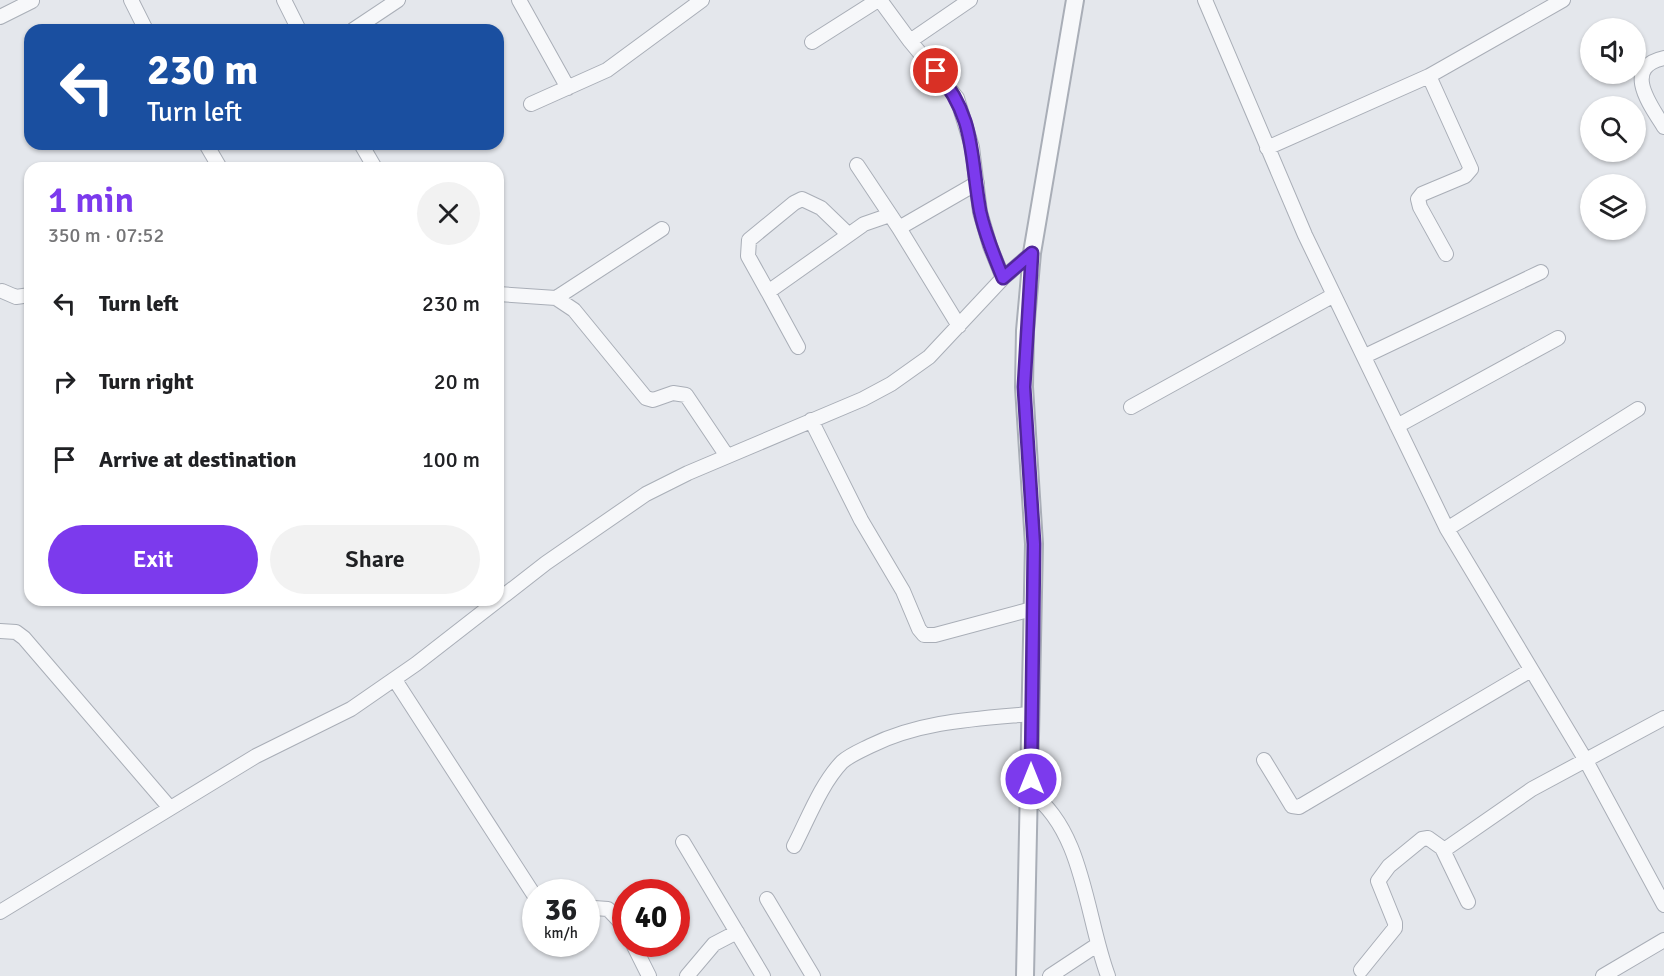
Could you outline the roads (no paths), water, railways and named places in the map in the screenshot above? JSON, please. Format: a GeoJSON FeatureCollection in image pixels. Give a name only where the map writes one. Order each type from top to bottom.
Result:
{"type":"FeatureCollection","features":[{"type":"Feature","properties":{"kind":"street"},"geometry":{"type":"LineString","coordinates":[[131,0],[143,24]]}},
{"type":"Feature","properties":{"kind":"street"},"geometry":{"type":"LineString","coordinates":[[284,0],[296,24]]}},
{"type":"Feature","properties":{"kind":"street"},"geometry":{"type":"LineString","coordinates":[[361,24],[398,0]]}},
{"type":"Feature","properties":{"kind":"street"},"geometry":{"type":"LineString","coordinates":[[519,0],[568,88]]}},
{"type":"Feature","properties":{"kind":"street"},"geometry":{"type":"LineString","coordinates":[[531,104],[607,70],[702,0]]}},
{"type":"Feature","properties":{"kind":"street"},"geometry":{"type":"LineString","coordinates":[[812,42],[879,0],[957,98],[972,147],[987,235],[1003,278]]}},
{"type":"Feature","properties":{"kind":"street"},"geometry":{"type":"LineString","coordinates":[[910,41],[970,0]]}},
{"type":"Feature","properties":{"kind":"street"},"geometry":{"type":"LineString","coordinates":[[1025,976],[1031,793],[1034,544],[1024,387],[1032,253],[1076,0]]}},
{"type":"Feature","properties":{"kind":"street"},"geometry":{"type":"LineString","coordinates":[[1205,0],[1267,148],[1334,295],[1447,529],[1585,759],[1664,906]]}},
{"type":"Feature","properties":{"kind":"street"},"geometry":{"type":"LineString","coordinates":[[1267,148],[1429,76],[1563,0]]}},
{"type":"Feature","properties":{"kind":"street"},"geometry":{"type":"LineString","coordinates":[[0,17],[32,1]]}},
{"type":"Feature","properties":{"kind":"street"},"geometry":{"type":"LineString","coordinates":[[1664,58],[1649,66],[1642,73],[1641,81],[1643,92],[1664,127]]}},
{"type":"Feature","properties":{"kind":"street"},"geometry":{"type":"LineString","coordinates":[[1429,76],[1471,169],[1465,176],[1422,194],[1418,199],[1419,207],[1446,254]]}},
{"type":"Feature","properties":{"kind":"street"},"geometry":{"type":"LineString","coordinates":[[857,165],[959,326]]}},
{"type":"Feature","properties":{"kind":"street"},"geometry":{"type":"LineString","coordinates":[[898,228],[977,183]]}},
{"type":"Feature","properties":{"kind":"street"},"geometry":{"type":"LineString","coordinates":[[798,347],[748,256],[749,240],[802,199],[814,203],[848,234]]}},
{"type":"Feature","properties":{"kind":"street"},"geometry":{"type":"LineString","coordinates":[[768,292],[848,234],[864,224],[890,215]]}},
{"type":"Feature","properties":{"kind":"street"},"geometry":{"type":"LineString","coordinates":[[556,298],[662,230]]}},
{"type":"Feature","properties":{"kind":"street"},"geometry":{"type":"LineString","coordinates":[[504,596],[546,563],[646,495],[727,456],[862,399],[891,384],[929,357],[1003,278],[1032,253]]}},
{"type":"Feature","properties":{"kind":"street"},"geometry":{"type":"LineString","coordinates":[[1365,356],[1541,272]]}},
{"type":"Feature","properties":{"kind":"street"},"geometry":{"type":"LineString","coordinates":[[2,291],[16,297],[24,296]]}},
{"type":"Feature","properties":{"kind":"street"},"geometry":{"type":"LineString","coordinates":[[504,294],[556,298],[574,310],[646,398],[653,400],[674,393],[686,395],[727,456]]}},
{"type":"Feature","properties":{"kind":"street"},"geometry":{"type":"LineString","coordinates":[[1131,407],[1334,295]]}},
{"type":"Feature","properties":{"kind":"street"},"geometry":{"type":"LineString","coordinates":[[1397,426],[1558,338]]}},
{"type":"Feature","properties":{"kind":"street"},"geometry":{"type":"LineString","coordinates":[[1447,529],[1638,409]]}},
{"type":"Feature","properties":{"kind":"street"},"geometry":{"type":"LineString","coordinates":[[811,420],[861,520],[903,591],[919,629],[924,634],[935,635],[1032,609]]}},
{"type":"Feature","properties":{"kind":"street"},"geometry":{"type":"LineString","coordinates":[[0,912],[256,756],[351,709],[395,680],[491,606]]}},
{"type":"Feature","properties":{"kind":"street"},"geometry":{"type":"LineString","coordinates":[[0,631],[16,632],[24,638],[170,808]]}},
{"type":"Feature","properties":{"kind":"street"},"geometry":{"type":"LineString","coordinates":[[1264,760],[1292,806],[1299,807],[1531,670]]}},
{"type":"Feature","properties":{"kind":"street"},"geometry":{"type":"LineString","coordinates":[[395,680],[524,879]]}},
{"type":"Feature","properties":{"kind":"street"},"geometry":{"type":"LineString","coordinates":[[794,846],[830,779],[842,762],[854,754],[892,735],[939,723],[1031,714]]}},
{"type":"Feature","properties":{"kind":"street"},"geometry":{"type":"LineString","coordinates":[[1442,848],[1447,848],[1532,789],[1664,718]]}},
{"type":"Feature","properties":{"kind":"street"},"geometry":{"type":"LineString","coordinates":[[1031,793],[1044,802],[1056,817],[1076,865],[1097,945],[1108,976]]}},
{"type":"Feature","properties":{"kind":"street"},"geometry":{"type":"LineString","coordinates":[[1361,970],[1395,928],[1395,923],[1379,887],[1380,876],[1422,839],[1428,838],[1442,848],[1468,902]]}},
{"type":"Feature","properties":{"kind":"street"},"geometry":{"type":"LineString","coordinates":[[683,842],[763,976]]}},
{"type":"Feature","properties":{"kind":"street"},"geometry":{"type":"LineString","coordinates":[[767,899],[813,976]]}},
{"type":"Feature","properties":{"kind":"street"},"geometry":{"type":"LineString","coordinates":[[687,976],[709,948],[737,932]]}},
{"type":"Feature","properties":{"kind":"street"},"geometry":{"type":"LineString","coordinates":[[1603,976],[1664,940]]}},
{"type":"Feature","properties":{"kind":"street"},"geometry":{"type":"LineString","coordinates":[[1050,976],[1097,945]]}},
{"type":"Feature","properties":{"kind":"street"},"geometry":{"type":"LineString","coordinates":[[640,957],[649,976]]}}]}
